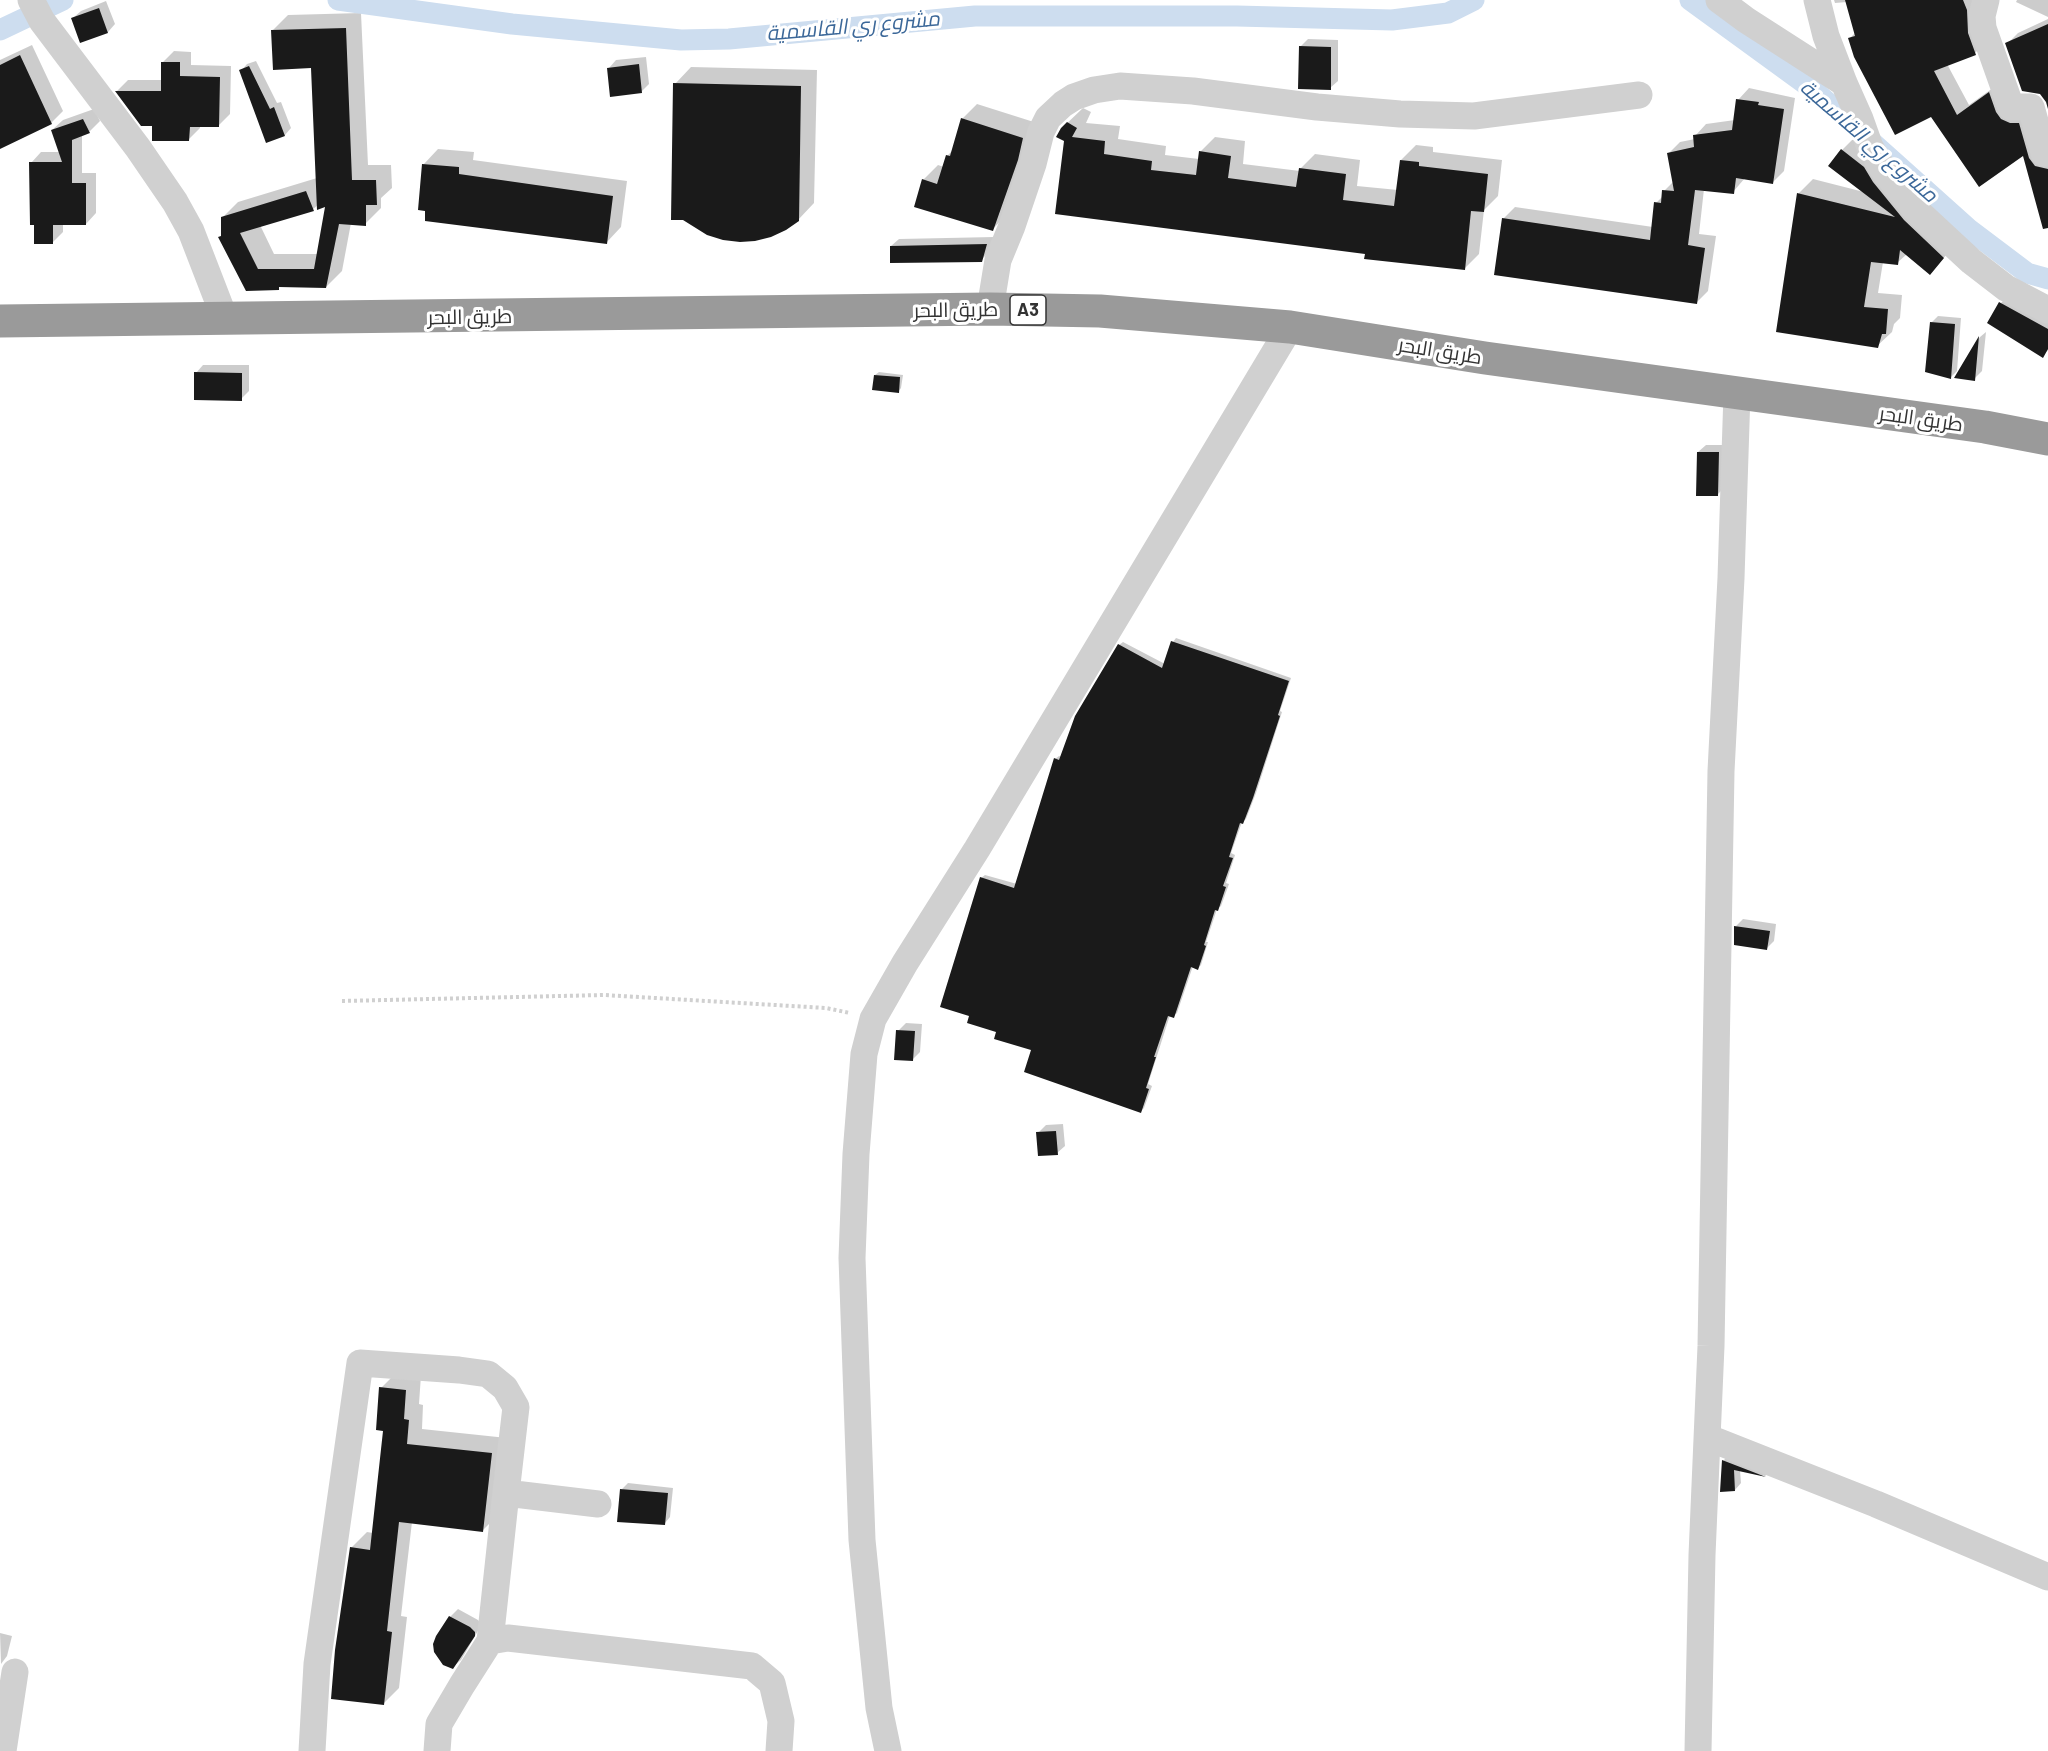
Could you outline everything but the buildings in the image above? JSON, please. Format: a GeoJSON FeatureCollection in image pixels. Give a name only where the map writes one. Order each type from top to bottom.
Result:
{"type":"FeatureCollection","features":[{"type":"Feature","properties":{"kind":"highway","name":"طريق البحر"},"geometry":{"type":"LineString","coordinates":[[0,321],[990,309],[1100,311],[1290,327],[1485,358],[1985,427],[2048,439]]}},
{"type":"Feature","properties":{"kind":"street"},"geometry":{"type":"LineString","coordinates":[[1719,0],[1844,83]]}},
{"type":"Feature","properties":{"kind":"street"},"geometry":{"type":"LineString","coordinates":[[1817,0],[1826,36],[1844,83],[1870,147],[1885,172],[1916,210],[1971,261],[2006,288],[2046,311]]}},
{"type":"Feature","properties":{"kind":"street"},"geometry":{"type":"LineString","coordinates":[[1986,0],[1982,16],[1983,28],[2011,107],[2031,107],[2044,153],[2048,153]]}},
{"type":"Feature","properties":{"kind":"street"},"geometry":{"type":"LineString","coordinates":[[36,10],[175,202],[191,231],[225,319]]}},
{"type":"Feature","properties":{"kind":"street"},"geometry":{"type":"LineString","coordinates":[[990,309],[998,260],[1033,164],[1041,132],[1048,118],[1063,104],[1074,97],[1094,90],[1120,87],[1193,91],[1340,109],[1400,114],[1474,116],[1639,95]]}},
{"type":"Feature","properties":{"kind":"street"},"geometry":{"type":"LineString","coordinates":[[888,1751],[879,1708],[862,1540],[852,1258],[856,1154],[864,1054],[873,1019],[904,963],[977,849],[1290,327]]}},
{"type":"Feature","properties":{"kind":"street"},"geometry":{"type":"LineString","coordinates":[[1698,1751],[1702,1555],[1709,1438],[1717,1125],[1721,771],[1731,578],[1737,393]]}},
{"type":"Feature","properties":{"kind":"street"},"geometry":{"type":"LineString","coordinates":[[312,1751],[317,1664],[360,1363],[488,1374],[505,1388],[516,1407],[490,1641],[439,1724],[437,1751]]}},
{"type":"Feature","properties":{"kind":"street"},"geometry":{"type":"LineString","coordinates":[[1709,1438],[1836,1488],[2048,1577]]}},
{"type":"Feature","properties":{"kind":"street"},"geometry":{"type":"LineString","coordinates":[[506,1493],[598,1504]]}},
{"type":"Feature","properties":{"kind":"street"},"geometry":{"type":"LineString","coordinates":[[490,1641],[508,1638],[752,1666],[771,1683],[781,1721],[779,1751]]}},
{"type":"Feature","properties":{"kind":"street"},"geometry":{"type":"LineString","coordinates":[[3,1751],[15,1672]]}},
{"type":"Feature","properties":{"kind":"path"},"geometry":{"type":"LineString","coordinates":[[342,1001],[604,995],[826,1008],[873,1019]]}},
{"type":"Feature","properties":{"kind":"waterway","name":"مشروع ري القاسمية"},"geometry":{"type":"LineString","coordinates":[[0,30],[63,0]]}},
{"type":"Feature","properties":{"kind":"waterway","name":"مشروع ري القاسمية"},"geometry":{"type":"LineString","coordinates":[[338,0],[512,24],[681,40],[729,39],[975,16],[1237,16],[1392,20],[1448,13],[1474,0]]}},
{"type":"Feature","properties":{"kind":"waterway","name":"مشروع ري القاسمية"},"geometry":{"type":"LineString","coordinates":[[1690,0],[1815,91],[1970,230],[2027,273],[2048,279]]}}]}
